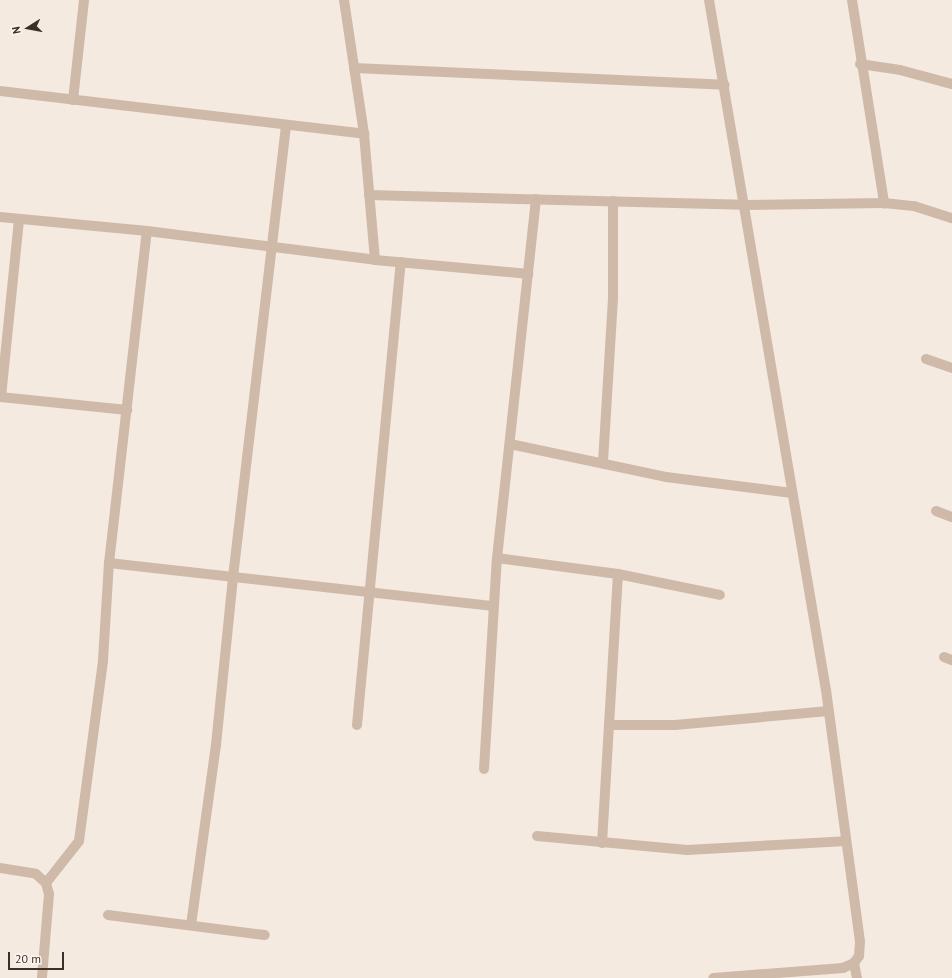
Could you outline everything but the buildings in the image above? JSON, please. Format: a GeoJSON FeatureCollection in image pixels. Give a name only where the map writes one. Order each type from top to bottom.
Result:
{"type":"FeatureCollection","features":[{"type":"Feature","properties":{"kind":"street"},"geometry":{"type":"LineString","coordinates":[[72,100],[84,0]]}},
{"type":"Feature","properties":{"kind":"street"},"geometry":{"type":"LineString","coordinates":[[344,0],[364,134],[375,260]]}},
{"type":"Feature","properties":{"kind":"street"},"geometry":{"type":"LineString","coordinates":[[709,0],[725,85],[743,205],[828,711],[860,942],[859,956],[854,963],[843,968],[713,978]]}},
{"type":"Feature","properties":{"kind":"street"},"geometry":{"type":"LineString","coordinates":[[852,0],[860,64],[884,203]]}},
{"type":"Feature","properties":{"kind":"street"},"geometry":{"type":"LineString","coordinates":[[860,64],[900,70],[952,84]]}},
{"type":"Feature","properties":{"kind":"street"},"geometry":{"type":"LineString","coordinates":[[354,68],[725,85]]}},
{"type":"Feature","properties":{"kind":"street"},"geometry":{"type":"LineString","coordinates":[[0,91],[364,134]]}},
{"type":"Feature","properties":{"kind":"street"},"geometry":{"type":"LineString","coordinates":[[191,925],[216,745],[233,577],[286,125]]}},
{"type":"Feature","properties":{"kind":"street"},"geometry":{"type":"LineString","coordinates":[[369,195],[743,205],[884,203],[914,206],[952,218]]}},
{"type":"Feature","properties":{"kind":"street"},"geometry":{"type":"LineString","coordinates":[[484,769],[497,558],[536,199]]}},
{"type":"Feature","properties":{"kind":"street"},"geometry":{"type":"LineString","coordinates":[[603,462],[613,297],[613,201]]}},
{"type":"Feature","properties":{"kind":"street"},"geometry":{"type":"LineString","coordinates":[[0,217],[147,231],[375,260],[528,274]]}},
{"type":"Feature","properties":{"kind":"street"},"geometry":{"type":"LineString","coordinates":[[19,219],[1,397],[127,410]]}},
{"type":"Feature","properties":{"kind":"street"},"geometry":{"type":"LineString","coordinates":[[46,883],[79,841],[103,660],[109,563],[147,231]]}},
{"type":"Feature","properties":{"kind":"street"},"geometry":{"type":"LineString","coordinates":[[357,725],[401,262]]}},
{"type":"Feature","properties":{"kind":"street"},"geometry":{"type":"LineString","coordinates":[[926,359],[952,368]]}},
{"type":"Feature","properties":{"kind":"street"},"geometry":{"type":"LineString","coordinates":[[510,444],[603,462],[666,477],[792,493]]}},
{"type":"Feature","properties":{"kind":"street"},"geometry":{"type":"LineString","coordinates":[[936,511],[952,517]]}},
{"type":"Feature","properties":{"kind":"street"},"geometry":{"type":"LineString","coordinates":[[497,558],[618,574],[720,595]]}},
{"type":"Feature","properties":{"kind":"street"},"geometry":{"type":"LineString","coordinates":[[109,563],[494,606]]}},
{"type":"Feature","properties":{"kind":"street"},"geometry":{"type":"LineString","coordinates":[[602,843],[618,574]]}},
{"type":"Feature","properties":{"kind":"street"},"geometry":{"type":"LineString","coordinates":[[609,725],[675,725],[828,711]]}},
{"type":"Feature","properties":{"kind":"street"},"geometry":{"type":"LineString","coordinates":[[537,836],[687,850],[846,841]]}},
{"type":"Feature","properties":{"kind":"street"},"geometry":{"type":"LineString","coordinates":[[0,868],[36,874],[46,883],[48,894],[42,978]]}},
{"type":"Feature","properties":{"kind":"street"},"geometry":{"type":"LineString","coordinates":[[108,915],[265,935]]}},
{"type":"Feature","properties":{"kind":"street"},"geometry":{"type":"LineString","coordinates":[[854,963],[857,978]]}}]}
